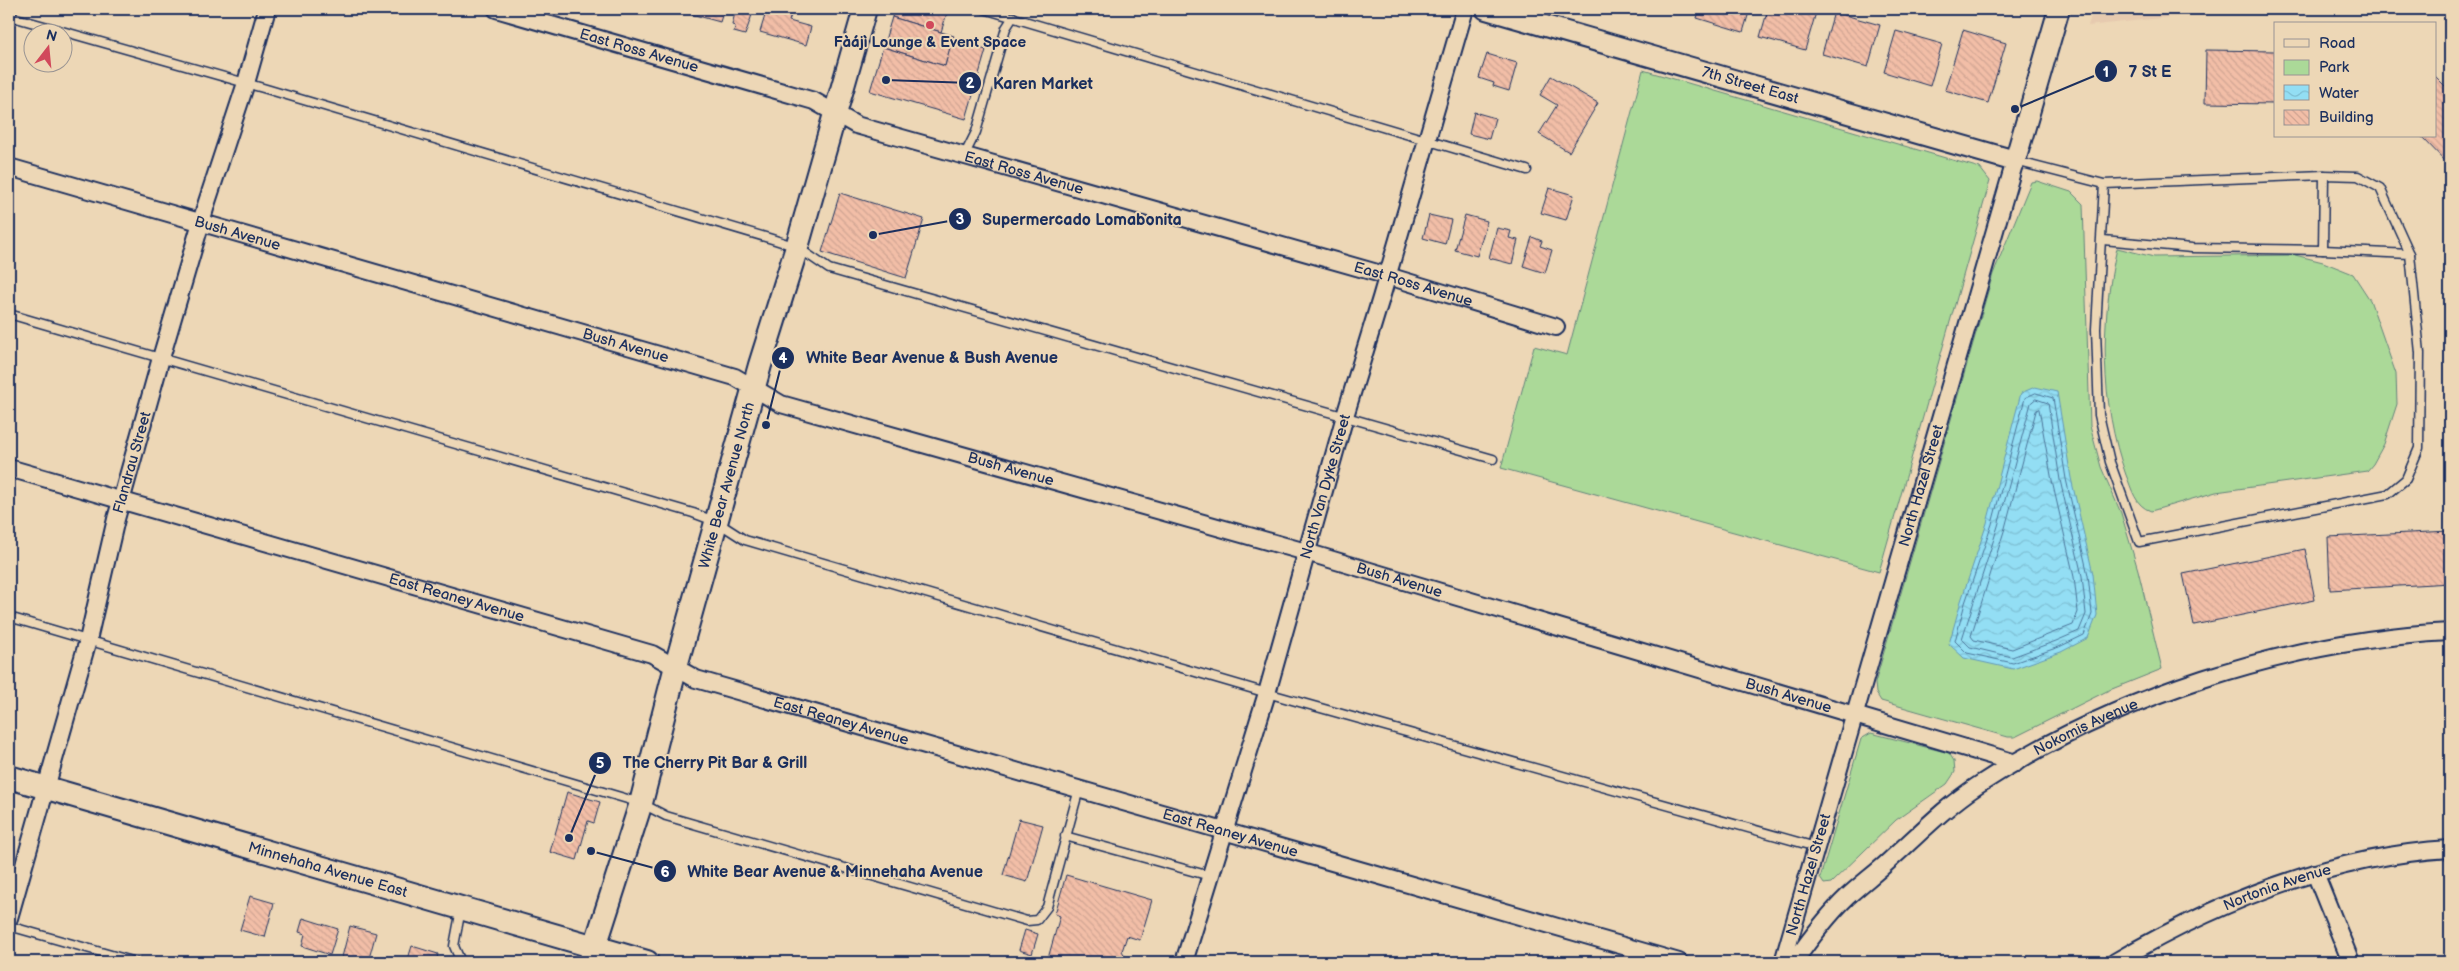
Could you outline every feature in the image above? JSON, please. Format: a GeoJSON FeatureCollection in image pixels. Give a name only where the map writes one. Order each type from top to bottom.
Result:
{"type":"FeatureCollection","features":[{"type":"Feature","properties":{"kind":"main road","name":"White Bear Avenue North"},"geometry":{"type":"LineString","coordinates":[[593,954],[641,803],[676,666],[754,388],[797,247],[865,9]]}},
{"type":"Feature","properties":{"kind":"main road","name":"Minnehaha Avenue East"},"geometry":{"type":"LineString","coordinates":[[9,777],[461,907],[593,954],[647,962]]}},
{"type":"Feature","properties":{"kind":"street","name":"Flandrau Street"},"geometry":{"type":"LineString","coordinates":[[9,918],[88,640],[121,500],[161,358],[267,9]]}},
{"type":"Feature","properties":{"kind":"street","name":"East Ross Avenue"},"geometry":{"type":"LineString","coordinates":[[496,9],[814,101],[856,124],[963,157],[1388,276],[1556,327]]}},
{"type":"Feature","properties":{"kind":"street","name":"North Van Dyke Street"},"geometry":{"type":"LineString","coordinates":[[1184,962],[1267,693],[1344,416],[1388,276],[1465,9]]}},
{"type":"Feature","properties":{"kind":"street","name":"7th Street East"},"geometry":{"type":"LineString","coordinates":[[1486,9],[2015,161]]}},
{"type":"Feature","properties":{"kind":"street","name":"North Hazel Street"},"geometry":{"type":"LineString","coordinates":[[1782,962],[2059,9]]}},
{"type":"Feature","properties":{"kind":"street","name":"Bush Avenue"},"geometry":{"type":"LineString","coordinates":[[9,168],[735,377],[781,404],[1306,552],[2016,763]]}},
{"type":"Feature","properties":{"kind":"street","name":"East Reaney Avenue"},"geometry":{"type":"LineString","coordinates":[[9,468],[652,654],[696,679],[1679,962]]}},
{"type":"Feature","properties":{"kind":"street","name":"Nokomis Avenue"},"geometry":{"type":"LineString","coordinates":[[1794,962],[1818,928],[1846,898],[1936,818],[1976,787],[2016,763],[2104,718],[2150,699],[2216,676],[2277,658],[2338,645],[2414,633],[2450,632]]}},
{"type":"Feature","properties":{"kind":"street","name":"Nortonia Avenue"},"geometry":{"type":"LineString","coordinates":[[2115,962],[2156,938],[2207,913],[2315,873],[2378,857],[2450,849]]}},
{"type":"Feature","properties":{"kind":"street"},"geometry":{"type":"LineString","coordinates":[[2315,873],[2350,962]]}},
{"type":"Feature","properties":{"kind":"lane"},"geometry":{"type":"LineString","coordinates":[[984,9],[1527,170]]}},
{"type":"Feature","properties":{"kind":"lane"},"geometry":{"type":"LineString","coordinates":[[9,16],[246,83],[797,247],[829,269],[1493,459]]}},
{"type":"Feature","properties":{"kind":"lane"},"geometry":{"type":"LineString","coordinates":[[963,157],[976,132],[1006,28],[1013,17]]}},
{"type":"Feature","properties":{"kind":"lane"},"geometry":{"type":"LineString","coordinates":[[2015,161],[2104,184],[2324,175],[2358,176],[2380,188],[2410,254],[2420,353],[2419,448],[2406,479],[2388,494],[2139,542],[2110,462],[2099,415],[2096,329],[2103,240],[2104,184]]}},
{"type":"Feature","properties":{"kind":"lane"},"geometry":{"type":"LineString","coordinates":[[2323,250],[2324,175]]}},
{"type":"Feature","properties":{"kind":"lane"},"geometry":{"type":"LineString","coordinates":[[2103,240],[2192,248],[2323,250],[2410,254]]}},
{"type":"Feature","properties":{"kind":"lane"},"geometry":{"type":"LineString","coordinates":[[9,314],[717,522],[737,537],[745,540],[1267,693],[1816,847]]}},
{"type":"Feature","properties":{"kind":"lane"},"geometry":{"type":"LineString","coordinates":[[9,617],[641,803],[666,816],[1027,921],[1037,920],[1047,907],[1079,789]]}},
{"type":"Feature","properties":{"kind":"lane"},"geometry":{"type":"LineString","coordinates":[[1065,836],[1210,876]]}},
{"type":"Feature","properties":{"kind":"lane"},"geometry":{"type":"LineString","coordinates":[[461,907],[454,946],[461,962]]}},
{"type":"Feature","properties":{"kind":"lane"},"geometry":{"type":"LineString","coordinates":[[9,926],[136,962]]}},
{"type":"Feature","properties":{"kind":"shaded area"},"geometry":{"type":"Polygon","coordinates":[[[2093,9],[2205,9],[2206,13],[2088,26],[2093,9]]]}},
{"type":"Feature","properties":{"kind":"green space"},"geometry":{"type":"Polygon","coordinates":[[[1643,70],[1980,168],[1990,181],[1879,572],[1501,468],[1534,346],[1567,355],[1643,70]]]}},
{"type":"Feature","properties":{"kind":"green space"},"geometry":{"type":"Polygon","coordinates":[[[2037,181],[2071,192],[2083,204],[2090,426],[2101,467],[2121,513],[2138,570],[2162,669],[2107,691],[2015,737],[2008,737],[1881,701],[1876,693],[1875,683],[1993,274],[2031,182],[2037,181]]]}},
{"type":"Feature","properties":{"kind":"green space"},"geometry":{"type":"Polygon","coordinates":[[[2117,248],[2154,257],[2295,255],[2323,262],[2353,274],[2370,300],[2396,374],[2397,404],[2384,444],[2367,471],[2216,492],[2151,511],[2141,505],[2132,491],[2117,448],[2107,391],[2106,333],[2111,276],[2117,248]]]}},
{"type":"Feature","properties":{"kind":"green space"},"geometry":{"type":"Polygon","coordinates":[[[1871,733],[1949,753],[1954,761],[1955,772],[1947,784],[1896,820],[1831,883],[1824,884],[1820,878],[1861,739],[1871,733]]]}},
{"type":"Feature","properties":{"kind":"water"},"geometry":{"type":"Polygon","coordinates":[[[2035,387],[2057,392],[2071,478],[2093,574],[2097,615],[2088,638],[2061,652],[2013,669],[1964,658],[1949,644],[1987,523],[2021,393],[2035,387]]]}},
{"type":"Feature","properties":{"kind":"building"},"geometry":{"type":"Polygon","coordinates":[[[693,9],[724,9],[720,22],[691,14],[693,9]]]}},
{"type":"Feature","properties":{"kind":"building"},"geometry":{"type":"Polygon","coordinates":[[[736,9],[754,9],[745,35],[734,32],[735,26],[732,25],[736,9]]]}},
{"type":"Feature","properties":{"kind":"building"},"geometry":{"type":"Polygon","coordinates":[[[767,9],[793,9],[789,21],[811,27],[806,45],[760,32],[767,9]]]}},
{"type":"Feature","properties":{"kind":"building","name":"Fàájì Lounge & Event Space"},"geometry":{"type":"Polygon","coordinates":[[[894,9],[948,10],[941,32],[892,17],[894,9]]]}},
{"type":"Feature","properties":{"kind":"building"},"geometry":{"type":"Polygon","coordinates":[[[1663,9],[1682,9],[1681,14],[1663,9]]]}},
{"type":"Feature","properties":{"kind":"building"},"geometry":{"type":"Polygon","coordinates":[[[1700,9],[1750,9],[1743,32],[1697,18],[1700,9]]]}},
{"type":"Feature","properties":{"kind":"building"},"geometry":{"type":"Polygon","coordinates":[[[1768,9],[1817,9],[1805,50],[1760,37],[1768,9]]]}},
{"type":"Feature","properties":{"kind":"building"},"geometry":{"type":"Polygon","coordinates":[[[1834,12],[1880,25],[1868,67],[1822,54],[1834,12]]]}},
{"type":"Feature","properties":{"kind":"building"},"geometry":{"type":"Polygon","coordinates":[[[892,17],[954,36],[945,66],[883,47],[892,17]]]}},
{"type":"Feature","properties":{"kind":"building"},"geometry":{"type":"Polygon","coordinates":[[[1963,30],[2006,43],[1988,103],[1945,90],[1963,30]]]}},
{"type":"Feature","properties":{"kind":"building"},"geometry":{"type":"Polygon","coordinates":[[[1896,31],[1942,44],[1930,86],[1884,72],[1896,31]]]}},
{"type":"Feature","properties":{"kind":"building"},"geometry":{"type":"Polygon","coordinates":[[[952,40],[986,50],[966,119],[870,91],[883,47],[945,66],[952,40]]]}},
{"type":"Feature","properties":{"kind":"building"},"geometry":{"type":"Polygon","coordinates":[[[2206,50],[2274,51],[2274,104],[2205,103],[2206,50]]]}},
{"type":"Feature","properties":{"kind":"building"},"geometry":{"type":"Polygon","coordinates":[[[1487,54],[1517,63],[1509,91],[1493,86],[1494,83],[1479,78],[1487,54]]]}},
{"type":"Feature","properties":{"kind":"building"},"geometry":{"type":"Polygon","coordinates":[[[1551,76],[1598,103],[1569,152],[1539,134],[1557,105],[1540,95],[1551,76]]]}},
{"type":"Feature","properties":{"kind":"building"},"geometry":{"type":"Polygon","coordinates":[[[2436,77],[2450,91],[2450,166],[2423,138],[2436,138],[2436,77]]]}},
{"type":"Feature","properties":{"kind":"building"},"geometry":{"type":"Polygon","coordinates":[[[1474,112],[1495,118],[1489,139],[1469,134],[1474,112]]]}},
{"type":"Feature","properties":{"kind":"building"},"geometry":{"type":"Polygon","coordinates":[[[1549,188],[1574,195],[1566,220],[1541,213],[1549,188]]]}},
{"type":"Feature","properties":{"kind":"building"},"geometry":{"type":"Polygon","coordinates":[[[840,193],[924,219],[906,278],[822,252],[840,193]]]}},
{"type":"Feature","properties":{"kind":"building"},"geometry":{"type":"Polygon","coordinates":[[[1429,215],[1451,220],[1445,244],[1423,238],[1429,215]]]}},
{"type":"Feature","properties":{"kind":"building"},"geometry":{"type":"Polygon","coordinates":[[[1465,215],[1487,221],[1477,256],[1455,250],[1465,215]]]}},
{"type":"Feature","properties":{"kind":"building"},"geometry":{"type":"Polygon","coordinates":[[[1497,228],[1511,231],[1509,238],[1518,240],[1512,264],[1489,258],[1497,228]]]}},
{"type":"Feature","properties":{"kind":"building"},"geometry":{"type":"Polygon","coordinates":[[[1532,237],[1542,241],[1540,246],[1552,250],[1545,273],[1523,266],[1532,237]]]}},
{"type":"Feature","properties":{"kind":"building"},"geometry":{"type":"Polygon","coordinates":[[[2450,531],[2450,583],[2330,590],[2328,537],[2450,531]]]}},
{"type":"Feature","properties":{"kind":"building"},"geometry":{"type":"Polygon","coordinates":[[[2305,549],[2315,600],[2194,625],[2183,574],[2305,549]]]}},
{"type":"Feature","properties":{"kind":"building"},"geometry":{"type":"Polygon","coordinates":[[[567,792],[600,802],[594,823],[588,821],[577,860],[550,852],[567,792]]]}},
{"type":"Feature","properties":{"kind":"building"},"geometry":{"type":"Polygon","coordinates":[[[1019,819],[1043,825],[1027,882],[1003,875],[1019,819]]]}},
{"type":"Feature","properties":{"kind":"building"},"geometry":{"type":"Polygon","coordinates":[[[1066,875],[1152,900],[1140,940],[1127,936],[1122,951],[1129,962],[1047,962],[1060,916],[1055,914],[1066,875]]]}},
{"type":"Feature","properties":{"kind":"building"},"geometry":{"type":"Polygon","coordinates":[[[250,896],[274,903],[265,937],[240,930],[250,896]]]}},
{"type":"Feature","properties":{"kind":"building"},"geometry":{"type":"Polygon","coordinates":[[[303,918],[338,929],[330,955],[302,946],[305,934],[299,932],[303,918]]]}},
{"type":"Feature","properties":{"kind":"building"},"geometry":{"type":"Polygon","coordinates":[[[350,926],[376,933],[368,962],[341,961],[350,926]]]}},
{"type":"Feature","properties":{"kind":"building"},"geometry":{"type":"Polygon","coordinates":[[[1025,930],[1038,934],[1032,954],[1019,950],[1025,930]]]}},
{"type":"Feature","properties":{"kind":"building"},"geometry":{"type":"Polygon","coordinates":[[[412,946],[438,954],[436,962],[407,962],[412,946]]]}},
{"type":"Feature","properties":{"kind":"place","name":"Fàájì Lounge & Event Space"},"geometry":{"type":"Point","coordinates":[930,25]}},
{"type":"Feature","properties":{"kind":"place","name":"Karen Market"},"geometry":{"type":"Point","coordinates":[886,80]}},
{"type":"Feature","properties":{"kind":"place","name":"7 St E"},"geometry":{"type":"Point","coordinates":[2015,109]}},
{"type":"Feature","properties":{"kind":"place","name":"Supermercado Lomabonita"},"geometry":{"type":"Point","coordinates":[873,235]}},
{"type":"Feature","properties":{"kind":"place","name":"White Bear Avenue & Bush Avenue"},"geometry":{"type":"Point","coordinates":[766,425]}},
{"type":"Feature","properties":{"kind":"place","name":"The Cherry Pit Bar & Grill"},"geometry":{"type":"Point","coordinates":[569,838]}},
{"type":"Feature","properties":{"kind":"place","name":"White Bear Avenue & Minnehaha Avenue"},"geometry":{"type":"Point","coordinates":[591,851]}}]}
